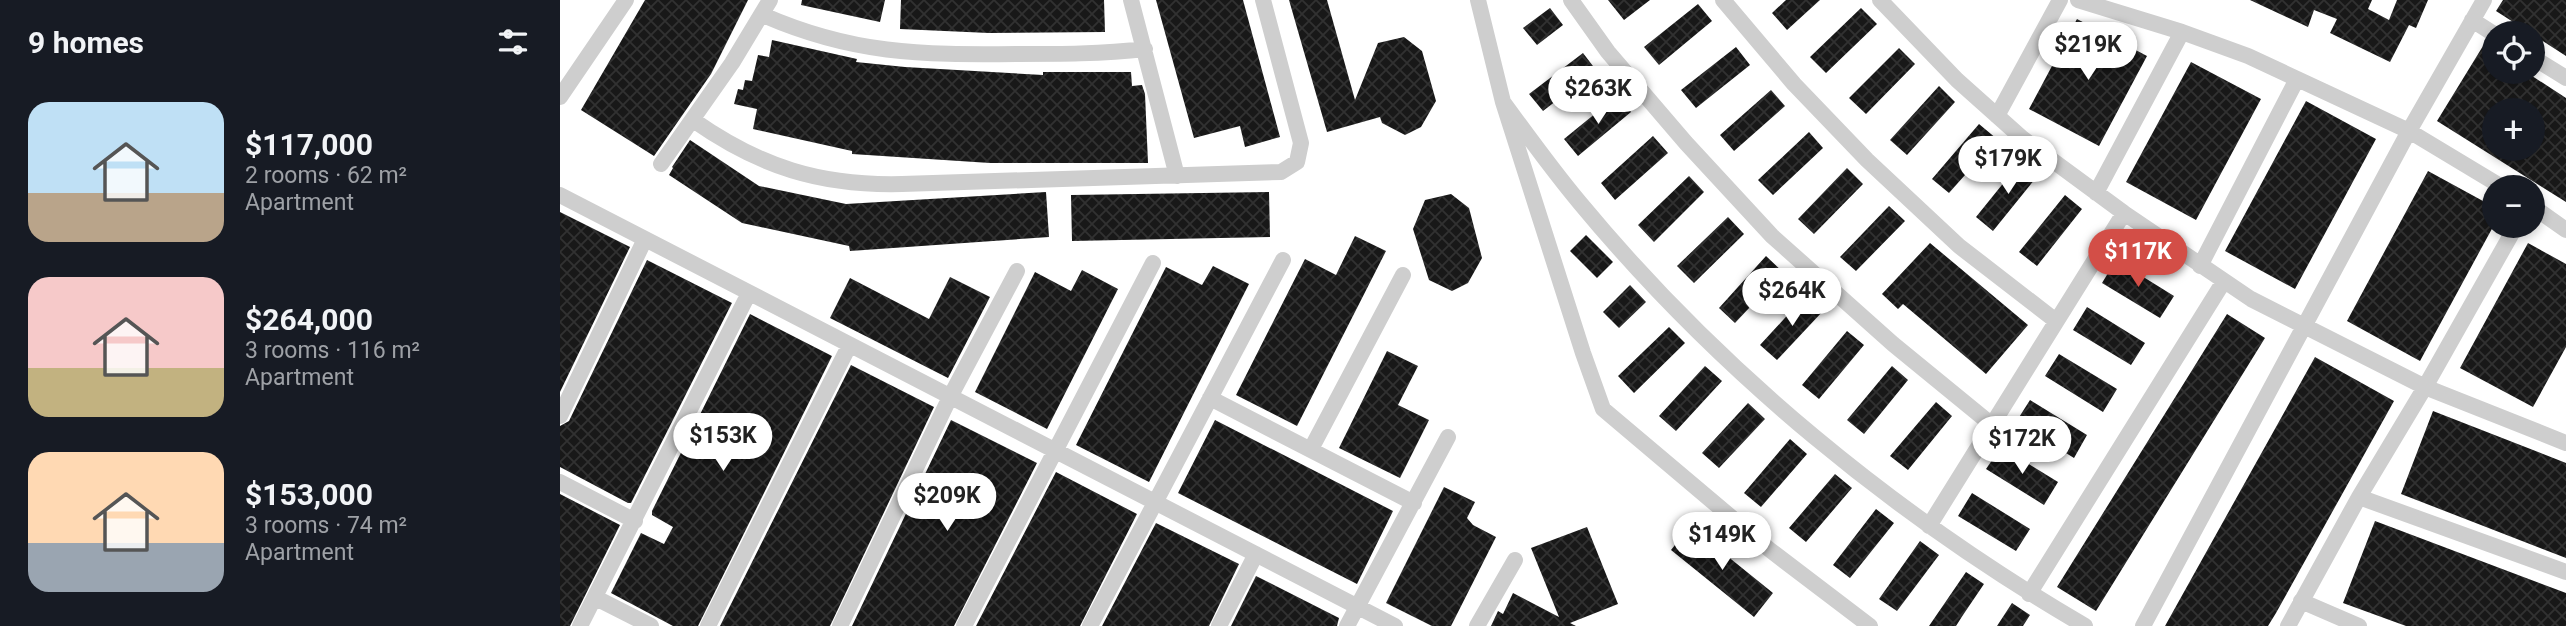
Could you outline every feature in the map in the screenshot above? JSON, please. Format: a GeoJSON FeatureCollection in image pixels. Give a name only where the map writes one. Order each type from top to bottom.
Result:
{"type":"FeatureCollection","features":[{"type":"Feature","properties":{"kind":"street"},"geometry":{"type":"LineString","coordinates":[[560,97],[626,0]]}},
{"type":"Feature","properties":{"kind":"street"},"geometry":{"type":"LineString","coordinates":[[661,164],[763,15],[770,0]]}},
{"type":"Feature","properties":{"kind":"street"},"geometry":{"type":"LineString","coordinates":[[1131,0],[1177,176]]}},
{"type":"Feature","properties":{"kind":"street"},"geometry":{"type":"LineString","coordinates":[[693,120],[729,144],[778,167],[800,175],[848,183],[1272,173],[1289,169],[1297,162],[1301,143],[1263,0]]}},
{"type":"Feature","properties":{"kind":"street"},"geometry":{"type":"LineString","coordinates":[[1478,0],[1503,102],[1603,409],[1770,551],[1870,626]]}},
{"type":"Feature","properties":{"kind":"street"},"geometry":{"type":"LineString","coordinates":[[1571,0],[1608,52],[1686,143],[1772,236],[1893,344],[1992,425]]}},
{"type":"Feature","properties":{"kind":"street"},"geometry":{"type":"LineString","coordinates":[[1723,0],[1794,84],[1867,160],[1959,246],[2056,321]]}},
{"type":"Feature","properties":{"kind":"street"},"geometry":{"type":"LineString","coordinates":[[1880,0],[1948,70],[2022,138],[2200,266],[2303,327],[2425,387],[2566,443]]}},
{"type":"Feature","properties":{"kind":"street"},"geometry":{"type":"LineString","coordinates":[[1997,116],[2060,0]]}},
{"type":"Feature","properties":{"kind":"street"},"geometry":{"type":"LineString","coordinates":[[2078,0],[2182,32],[2248,56],[2409,131],[2482,175]]}},
{"type":"Feature","properties":{"kind":"street"},"geometry":{"type":"LineString","coordinates":[[2143,626],[2409,131],[2484,0]]}},
{"type":"Feature","properties":{"kind":"street"},"geometry":{"type":"LineString","coordinates":[[763,15],[808,34],[900,53],[1109,53],[1145,49]]}},
{"type":"Feature","properties":{"kind":"street"},"geometry":{"type":"LineString","coordinates":[[2472,20],[2482,26]]}},
{"type":"Feature","properties":{"kind":"street"},"geometry":{"type":"LineString","coordinates":[[2096,192],[2182,32]]}},
{"type":"Feature","properties":{"kind":"street"},"geometry":{"type":"LineString","coordinates":[[2545,65],[2566,78]]}},
{"type":"Feature","properties":{"kind":"street"},"geometry":{"type":"LineString","coordinates":[[2200,266],[2297,79]]}},
{"type":"Feature","properties":{"kind":"street"},"geometry":{"type":"LineString","coordinates":[[1503,102],[1580,203],[1660,292],[1780,405],[1840,457],[1929,526],[2029,594],[2085,626]]}},
{"type":"Feature","properties":{"kind":"street"},"geometry":{"type":"LineString","coordinates":[[560,195],[1395,626]]}},
{"type":"Feature","properties":{"kind":"street"},"geometry":{"type":"LineString","coordinates":[[1929,526],[2124,213]]}},
{"type":"Feature","properties":{"kind":"street"},"geometry":{"type":"LineString","coordinates":[[2545,215],[2566,230]]}},
{"type":"Feature","properties":{"kind":"street"},"geometry":{"type":"LineString","coordinates":[[2288,626],[2358,497],[2425,387],[2509,238]]}},
{"type":"Feature","properties":{"kind":"street"},"geometry":{"type":"LineString","coordinates":[[560,416],[645,239]]}},
{"type":"Feature","properties":{"kind":"street"},"geometry":{"type":"LineString","coordinates":[[1090,626],[1283,260]]}},
{"type":"Feature","properties":{"kind":"street"},"geometry":{"type":"LineString","coordinates":[[964,626],[1153,263]]}},
{"type":"Feature","properties":{"kind":"street"},"geometry":{"type":"LineString","coordinates":[[840,626],[950,397],[1017,271]]}},
{"type":"Feature","properties":{"kind":"street"},"geometry":{"type":"LineString","coordinates":[[1311,449],[1403,275]]}},
{"type":"Feature","properties":{"kind":"street"},"geometry":{"type":"LineString","coordinates":[[2029,594],[2224,281]]}},
{"type":"Feature","properties":{"kind":"street"},"geometry":{"type":"LineString","coordinates":[[580,626],[749,293]]}},
{"type":"Feature","properties":{"kind":"street"},"geometry":{"type":"LineString","coordinates":[[708,626],[849,346]]}},
{"type":"Feature","properties":{"kind":"street"},"geometry":{"type":"LineString","coordinates":[[1210,398],[1414,503]]}},
{"type":"Feature","properties":{"kind":"street"},"geometry":{"type":"LineString","coordinates":[[1347,626],[1448,437]]}},
{"type":"Feature","properties":{"kind":"street"},"geometry":{"type":"LineString","coordinates":[[560,482],[635,521]]}},
{"type":"Feature","properties":{"kind":"street"},"geometry":{"type":"LineString","coordinates":[[2358,497],[2566,572]]}},
{"type":"Feature","properties":{"kind":"street"},"geometry":{"type":"LineString","coordinates":[[1219,626],[1256,554]]}},
{"type":"Feature","properties":{"kind":"street"},"geometry":{"type":"LineString","coordinates":[[1477,626],[1515,559]]}},
{"type":"Feature","properties":{"kind":"street"},"geometry":{"type":"LineString","coordinates":[[596,598],[650,626]]}},
{"type":"Feature","properties":{"kind":"street"},"geometry":{"type":"LineString","coordinates":[[2301,601],[2359,626]]}},
{"type":"Feature","properties":{"kind":"building"},"geometry":{"type":"Polygon","coordinates":[[[645,0],[748,0],[711,74],[654,156],[581,110],[645,0]]]}},
{"type":"Feature","properties":{"kind":"building"},"geometry":{"type":"Polygon","coordinates":[[[802,0],[885,0],[880,22],[801,5],[802,0]]]}},
{"type":"Feature","properties":{"kind":"building"},"geometry":{"type":"Polygon","coordinates":[[[901,0],[1104,0],[1105,32],[989,33],[900,29],[901,0]]]}},
{"type":"Feature","properties":{"kind":"building"},"geometry":{"type":"Polygon","coordinates":[[[1156,0],[1243,0],[1280,137],[1245,147],[1240,126],[1194,138],[1156,0]]]}},
{"type":"Feature","properties":{"kind":"building"},"geometry":{"type":"Polygon","coordinates":[[[1289,0],[1327,0],[1355,100],[1378,43],[1404,37],[1422,51],[1436,101],[1421,127],[1405,135],[1382,123],[1380,117],[1327,132],[1289,0]]]}},
{"type":"Feature","properties":{"kind":"building"},"geometry":{"type":"Polygon","coordinates":[[[1608,0],[1650,0],[1624,20],[1608,0]]]}},
{"type":"Feature","properties":{"kind":"building"},"geometry":{"type":"Polygon","coordinates":[[[1786,0],[1820,0],[1787,30],[1772,13],[1786,0]]]}},
{"type":"Feature","properties":{"kind":"building"},"geometry":{"type":"Polygon","coordinates":[[[2250,0],[2372,0],[2368,9],[2389,20],[2397,0],[2428,0],[2416,28],[2409,25],[2390,62],[2330,33],[2337,19],[2314,10],[2308,27],[2250,0]]]}},
{"type":"Feature","properties":{"kind":"building"},"geometry":{"type":"Polygon","coordinates":[[[2503,0],[2566,0],[2566,56],[2545,42],[2545,21],[2512,21],[2496,11],[2503,0]]]}},
{"type":"Feature","properties":{"kind":"building"},"geometry":{"type":"Polygon","coordinates":[[[1698,4],[1712,21],[1659,65],[1644,47],[1698,4]]]}},
{"type":"Feature","properties":{"kind":"building"},"geometry":{"type":"Polygon","coordinates":[[[1550,8],[1563,25],[1537,45],[1523,28],[1550,8]]]}},
{"type":"Feature","properties":{"kind":"building"},"geometry":{"type":"Polygon","coordinates":[[[1861,8],[1877,24],[1826,73],[1810,57],[1861,8]]]}},
{"type":"Feature","properties":{"kind":"building"},"geometry":{"type":"Polygon","coordinates":[[[2077,19],[2147,56],[2099,146],[2029,109],[2077,19]]]}},
{"type":"Feature","properties":{"kind":"building"},"geometry":{"type":"Polygon","coordinates":[[[772,40],[857,59],[856,62],[905,67],[1043,75],[1043,72],[1131,72],[1132,86],[1142,85],[1145,94],[1148,163],[990,163],[852,154],[852,151],[753,129],[757,109],[734,104],[738,89],[743,90],[745,80],[752,81],[758,55],[769,57],[772,40]]]}},
{"type":"Feature","properties":{"kind":"building"},"geometry":{"type":"Polygon","coordinates":[[[1736,47],[1750,65],[1696,108],[1681,90],[1736,47]]]}},
{"type":"Feature","properties":{"kind":"building"},"geometry":{"type":"Polygon","coordinates":[[[1899,48],[1915,64],[1866,114],[1849,98],[1899,48]]]}},
{"type":"Feature","properties":{"kind":"building"},"geometry":{"type":"Polygon","coordinates":[[[2482,48],[2482,84],[2544,84],[2566,98],[2566,202],[2545,189],[2545,175],[2523,175],[2501,161],[2545,161],[2545,98],[2482,98],[2482,149],[2437,121],[2482,48]]]}},
{"type":"Feature","properties":{"kind":"building"},"geometry":{"type":"Polygon","coordinates":[[[1583,53],[1596,70],[1543,111],[1529,94],[1583,53]]]}},
{"type":"Feature","properties":{"kind":"building"},"geometry":{"type":"Polygon","coordinates":[[[2191,62],[2261,99],[2196,220],[2126,182],[2191,62]]]}},
{"type":"Feature","properties":{"kind":"building"},"geometry":{"type":"Polygon","coordinates":[[[1939,86],[1955,102],[1907,155],[1890,140],[1939,86]]]}},
{"type":"Feature","properties":{"kind":"building"},"geometry":{"type":"Polygon","coordinates":[[[1771,90],[1785,106],[1734,151],[1720,135],[1771,90]]]}},
{"type":"Feature","properties":{"kind":"building"},"geometry":{"type":"Polygon","coordinates":[[[1618,95],[1631,112],[1578,156],[1564,139],[1618,95]]]}},
{"type":"Feature","properties":{"kind":"building"},"geometry":{"type":"Polygon","coordinates":[[[2306,101],[2376,139],[2295,289],[2225,251],[2306,101]]]}},
{"type":"Feature","properties":{"kind":"building"},"geometry":{"type":"Polygon","coordinates":[[[1979,124],[1997,139],[1949,193],[1932,179],[1979,124]]]}},
{"type":"Feature","properties":{"kind":"building"},"geometry":{"type":"Polygon","coordinates":[[[1809,132],[1823,148],[1773,195],[1758,180],[1809,132]]]}},
{"type":"Feature","properties":{"kind":"building"},"geometry":{"type":"Polygon","coordinates":[[[1653,136],[1668,153],[1615,200],[1601,183],[1653,136]]]}},
{"type":"Feature","properties":{"kind":"building"},"geometry":{"type":"Polygon","coordinates":[[[690,140],[759,186],[846,204],[1046,192],[1049,237],[850,251],[849,246],[742,223],[669,175],[690,140]]]}},
{"type":"Feature","properties":{"kind":"building"},"geometry":{"type":"Polygon","coordinates":[[[2022,160],[2039,174],[1993,231],[1976,217],[2022,160]]]}},
{"type":"Feature","properties":{"kind":"building"},"geometry":{"type":"Polygon","coordinates":[[[1847,168],[1863,184],[1814,234],[1798,219],[1847,168]]]}},
{"type":"Feature","properties":{"kind":"building"},"geometry":{"type":"Polygon","coordinates":[[[2428,171],[2482,200],[2482,238],[2487,238],[2420,361],[2347,321],[2428,171]]]}},
{"type":"Feature","properties":{"kind":"building"},"geometry":{"type":"Polygon","coordinates":[[[1689,176],[1704,192],[1654,242],[1638,225],[1689,176]]]}},
{"type":"Feature","properties":{"kind":"building"},"geometry":{"type":"Polygon","coordinates":[[[1269,192],[1270,237],[1072,241],[1071,195],[1269,192]]]}},
{"type":"Feature","properties":{"kind":"building"},"geometry":{"type":"Polygon","coordinates":[[[1451,194],[1469,208],[1482,258],[1468,283],[1452,291],[1429,280],[1413,229],[1425,200],[1451,194]]]}},
{"type":"Feature","properties":{"kind":"building"},"geometry":{"type":"Polygon","coordinates":[[[2065,195],[2082,209],[2037,266],[2019,252],[2065,195]]]}},
{"type":"Feature","properties":{"kind":"building"},"geometry":{"type":"Polygon","coordinates":[[[1889,206],[1905,221],[1856,271],[1840,257],[1889,206]]]}},
{"type":"Feature","properties":{"kind":"building"},"geometry":{"type":"Polygon","coordinates":[[[560,212],[630,247],[560,392],[560,212]]]}},
{"type":"Feature","properties":{"kind":"building"},"geometry":{"type":"Polygon","coordinates":[[[1728,217],[1744,234],[1694,283],[1677,266],[1728,217]]]}},
{"type":"Feature","properties":{"kind":"building"},"geometry":{"type":"Polygon","coordinates":[[[1586,235],[1613,262],[1597,278],[1570,251],[1586,235]]]}},
{"type":"Feature","properties":{"kind":"building"},"geometry":{"type":"Polygon","coordinates":[[[1355,236],[1386,251],[1297,426],[1236,395],[1305,259],[1336,275],[1355,236]]]}},
{"type":"Feature","properties":{"kind":"building"},"geometry":{"type":"Polygon","coordinates":[[[1930,243],[2028,325],[1986,374],[1903,304],[1898,309],[1882,294],[1930,243]]]}},
{"type":"Feature","properties":{"kind":"building"},"geometry":{"type":"Polygon","coordinates":[[[2528,243],[2566,264],[2566,347],[2533,407],[2460,368],[2528,243]]]}},
{"type":"Feature","properties":{"kind":"building"},"geometry":{"type":"Polygon","coordinates":[[[1766,256],[1783,272],[1735,323],[1719,308],[1766,256]]]}},
{"type":"Feature","properties":{"kind":"building"},"geometry":{"type":"Polygon","coordinates":[[[647,260],[732,303],[631,503],[628,503],[560,467],[560,426],[569,421],[647,260]]]}},
{"type":"Feature","properties":{"kind":"building"},"geometry":{"type":"Polygon","coordinates":[[[2116,260],[2174,296],[2160,318],[2102,283],[2116,260]]]}},
{"type":"Feature","properties":{"kind":"building"},"geometry":{"type":"Polygon","coordinates":[[[1213,266],[1249,284],[1149,482],[1076,445],[1166,267],[1202,285],[1213,266]]]}},
{"type":"Feature","properties":{"kind":"building"},"geometry":{"type":"Polygon","coordinates":[[[1082,270],[1118,289],[1047,429],[975,392],[1035,272],[1071,291],[1082,270]]]}},
{"type":"Feature","properties":{"kind":"building"},"geometry":{"type":"Polygon","coordinates":[[[950,277],[990,297],[948,378],[830,318],[850,278],[929,319],[950,277]]]}},
{"type":"Feature","properties":{"kind":"building"},"geometry":{"type":"Polygon","coordinates":[[[1630,285],[1646,302],[1619,328],[1603,312],[1630,285]]]}},
{"type":"Feature","properties":{"kind":"building"},"geometry":{"type":"Polygon","coordinates":[[[1806,295],[1823,311],[1777,360],[1760,345],[1806,295]]]}},
{"type":"Feature","properties":{"kind":"building"},"geometry":{"type":"Polygon","coordinates":[[[2087,307],[2145,343],[2131,365],[2073,330],[2087,307]]]}},
{"type":"Feature","properties":{"kind":"building"},"geometry":{"type":"Polygon","coordinates":[[[750,314],[832,356],[698,626],[673,626],[611,593],[641,533],[664,544],[673,527],[652,515],[652,511],[750,314]]]}},
{"type":"Feature","properties":{"kind":"building"},"geometry":{"type":"Polygon","coordinates":[[[2227,314],[2265,338],[2096,611],[2057,587],[2227,314]]]}},
{"type":"Feature","properties":{"kind":"building"},"geometry":{"type":"Polygon","coordinates":[[[1669,327],[1685,343],[1634,393],[1618,376],[1669,327]]]}},
{"type":"Feature","properties":{"kind":"building"},"geometry":{"type":"Polygon","coordinates":[[[1847,331],[1864,345],[1819,399],[1802,385],[1847,331]]]}},
{"type":"Feature","properties":{"kind":"building"},"geometry":{"type":"Polygon","coordinates":[[[1387,351],[1418,366],[1398,405],[1429,420],[1400,478],[1339,448],[1387,351]]]}},
{"type":"Feature","properties":{"kind":"building"},"geometry":{"type":"Polygon","coordinates":[[[2059,354],[2117,389],[2103,412],[2045,376],[2059,354]]]}},
{"type":"Feature","properties":{"kind":"building"},"geometry":{"type":"Polygon","coordinates":[[[2315,357],[2394,401],[2276,613],[2268,626],[2165,626],[2315,357]]]}},
{"type":"Feature","properties":{"kind":"building"},"geometry":{"type":"Polygon","coordinates":[[[851,365],[934,407],[830,626],[720,626],[851,365]]]}},
{"type":"Feature","properties":{"kind":"building"},"geometry":{"type":"Polygon","coordinates":[[[1705,366],[1722,381],[1676,431],[1659,416],[1705,366]]]}},
{"type":"Feature","properties":{"kind":"building"},"geometry":{"type":"Polygon","coordinates":[[[1892,366],[1908,380],[1864,434],[1847,420],[1892,366]]]}},
{"type":"Feature","properties":{"kind":"building"},"geometry":{"type":"Polygon","coordinates":[[[2030,400],[2087,435],[2074,458],[2016,422],[2030,400]]]}},
{"type":"Feature","properties":{"kind":"building"},"geometry":{"type":"Polygon","coordinates":[[[1936,402],[1952,416],[1908,470],[1890,456],[1936,402]]]}},
{"type":"Feature","properties":{"kind":"building"},"geometry":{"type":"Polygon","coordinates":[[[1748,403],[1765,419],[1719,468],[1702,453],[1748,403]]]}},
{"type":"Feature","properties":{"kind":"building"},"geometry":{"type":"Polygon","coordinates":[[[2433,411],[2566,463],[2566,558],[2401,494],[2433,411]]]}},
{"type":"Feature","properties":{"kind":"building"},"geometry":{"type":"Polygon","coordinates":[[[951,420],[1037,463],[954,626],[852,626],[951,420]]]}},
{"type":"Feature","properties":{"kind":"building"},"geometry":{"type":"Polygon","coordinates":[[[1215,420],[1393,511],[1357,584],[1178,493],[1215,420]]]}},
{"type":"Feature","properties":{"kind":"building"},"geometry":{"type":"Polygon","coordinates":[[[1790,439],[1807,454],[1761,507],[1744,493],[1790,439]]]}},
{"type":"Feature","properties":{"kind":"building"},"geometry":{"type":"Polygon","coordinates":[[[2001,447],[2058,482],[2044,505],[1986,469],[2001,447]]]}},
{"type":"Feature","properties":{"kind":"building"},"geometry":{"type":"Polygon","coordinates":[[[1056,472],[1137,514],[1080,626],[976,626],[1056,472]]]}},
{"type":"Feature","properties":{"kind":"building"},"geometry":{"type":"Polygon","coordinates":[[[1835,474],[1852,488],[1806,542],[1789,528],[1835,474]]]}},
{"type":"Feature","properties":{"kind":"building"},"geometry":{"type":"Polygon","coordinates":[[[1444,487],[1475,502],[1467,518],[1473,525],[1496,537],[1451,626],[1432,626],[1386,603],[1444,487]]]}},
{"type":"Feature","properties":{"kind":"building"},"geometry":{"type":"Polygon","coordinates":[[[1972,493],[2030,529],[2016,551],[1958,516],[1972,493]]]}},
{"type":"Feature","properties":{"kind":"building"},"geometry":{"type":"Polygon","coordinates":[[[560,494],[620,525],[570,626],[560,626],[560,494]]]}},
{"type":"Feature","properties":{"kind":"building"},"geometry":{"type":"Polygon","coordinates":[[[1876,509],[1894,523],[1850,578],[1833,565],[1876,509]]]}},
{"type":"Feature","properties":{"kind":"building"},"geometry":{"type":"Polygon","coordinates":[[[2375,521],[2566,593],[2566,626],[2406,626],[2343,603],[2375,521]]]}},
{"type":"Feature","properties":{"kind":"building"},"geometry":{"type":"Polygon","coordinates":[[[1156,523],[1239,564],[1209,626],[1102,626],[1156,523]]]}},
{"type":"Feature","properties":{"kind":"building"},"geometry":{"type":"Polygon","coordinates":[[[1690,526],[1773,593],[1754,617],[1671,550],[1690,526]]]}},
{"type":"Feature","properties":{"kind":"building"},"geometry":{"type":"Polygon","coordinates":[[[1587,527],[1618,604],[1570,623],[1576,626],[1491,626],[1498,611],[1503,614],[1513,593],[1559,617],[1531,548],[1587,527]]]}},
{"type":"Feature","properties":{"kind":"building"},"geometry":{"type":"Polygon","coordinates":[[[1920,541],[1939,555],[1897,611],[1879,599],[1920,541]]]}},
{"type":"Feature","properties":{"kind":"building"},"geometry":{"type":"Polygon","coordinates":[[[1966,572],[1984,584],[1956,626],[1929,626],[1966,572]]]}},
{"type":"Feature","properties":{"kind":"building"},"geometry":{"type":"Polygon","coordinates":[[[1256,576],[1339,618],[1337,626],[1231,626],[1256,576]]]}},
{"type":"Feature","properties":{"kind":"building"},"geometry":{"type":"Polygon","coordinates":[[[2012,603],[2030,615],[2023,626],[1997,626],[2012,603]]]}}]}
